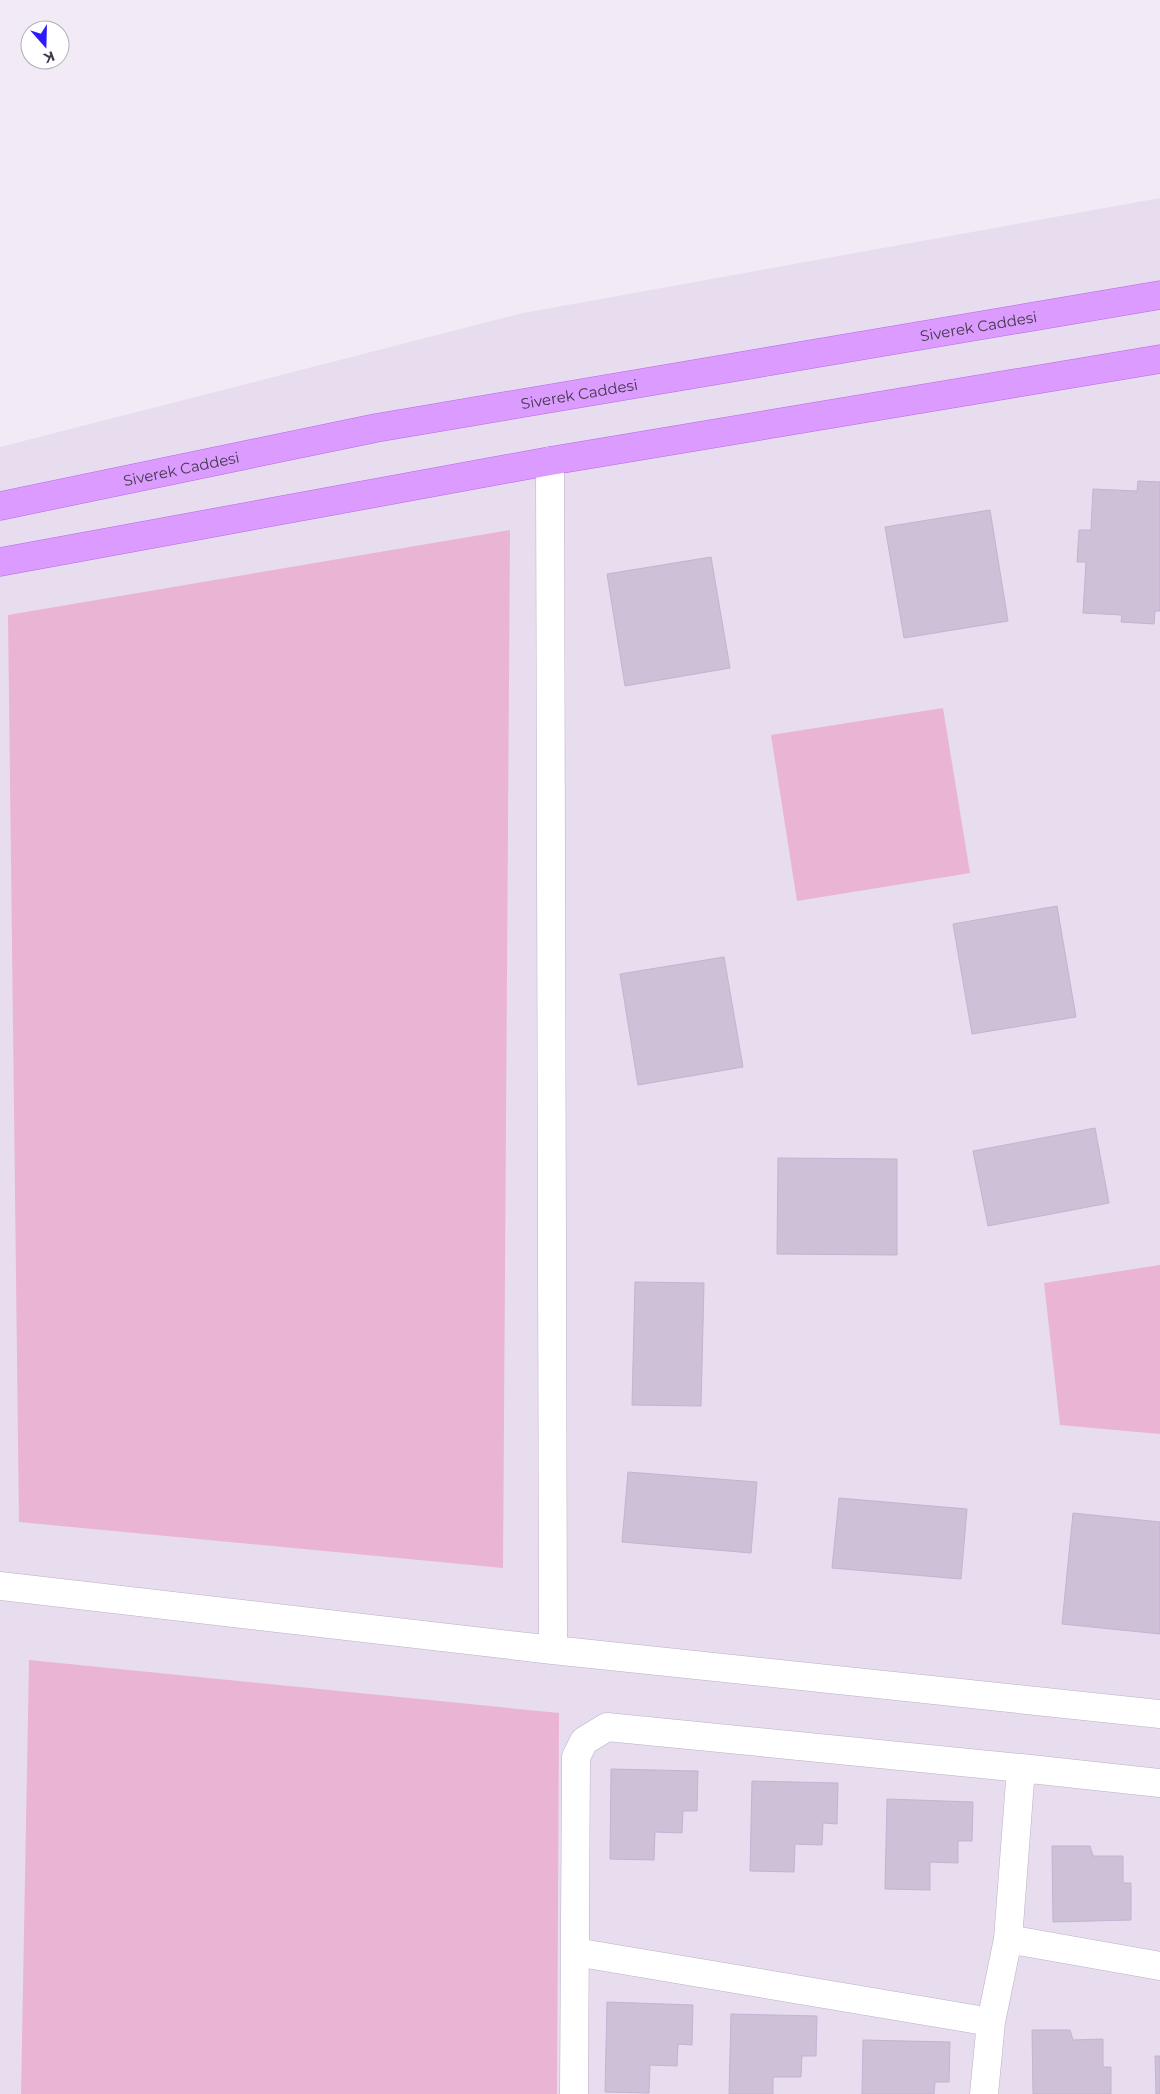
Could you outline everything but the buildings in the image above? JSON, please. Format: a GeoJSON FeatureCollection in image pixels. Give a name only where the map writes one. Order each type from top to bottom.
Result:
{"type":"FeatureCollection","features":[{"type":"Feature","properties":{"kind":"main road","name":"Siverek Caddesi"},"geometry":{"type":"LineString","coordinates":[[0,506],[376,428],[1160,295]]}},
{"type":"Feature","properties":{"kind":"main road"},"geometry":{"type":"LineString","coordinates":[[0,562],[550,461],[1160,359]]}},
{"type":"Feature","properties":{"kind":"street"},"geometry":{"type":"LineString","coordinates":[[550,461],[552,1650]]}},
{"type":"Feature","properties":{"kind":"street"},"geometry":{"type":"LineString","coordinates":[[0,1586],[552,1650],[1160,1714]]}},
{"type":"Feature","properties":{"kind":"street"},"geometry":{"type":"LineString","coordinates":[[574,2094],[576,1757],[584,1741],[607,1727],[1160,1783]]}},
{"type":"Feature","properties":{"kind":"street"},"geometry":{"type":"LineString","coordinates":[[984,2094],[991,2022],[1008,1939],[1021,1768]]}},
{"type":"Feature","properties":{"kind":"street"},"geometry":{"type":"LineString","coordinates":[[1008,1939],[1160,1966]]}},
{"type":"Feature","properties":{"kind":"street"},"geometry":{"type":"LineString","coordinates":[[575,1952],[991,2022]]}},
{"type":"Feature","properties":{"kind":"shaded area"},"geometry":{"type":"Polygon","coordinates":[[[1160,198],[1160,2094],[0,2094],[0,447],[523,313],[1160,198]]]}},
{"type":"Feature","properties":{"kind":"shaded area"},"geometry":{"type":"Polygon","coordinates":[[[510,530],[503,1568],[19,1522],[8,615],[510,530]]]}},
{"type":"Feature","properties":{"kind":"shaded area"},"geometry":{"type":"Polygon","coordinates":[[[943,708],[970,873],[797,901],[771,735],[943,708]]]}},
{"type":"Feature","properties":{"kind":"shaded area"},"geometry":{"type":"Polygon","coordinates":[[[1160,1265],[1160,1434],[1060,1425],[1044,1283],[1160,1265]]]}},
{"type":"Feature","properties":{"kind":"shaded area"},"geometry":{"type":"Polygon","coordinates":[[[29,1660],[559,1713],[557,2094],[21,2094],[29,1660]]]}}]}
